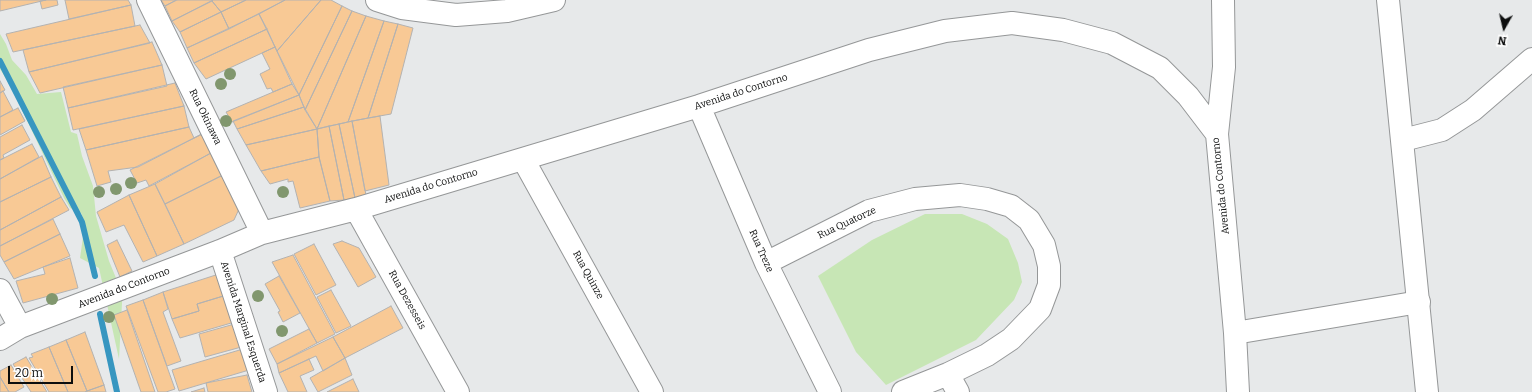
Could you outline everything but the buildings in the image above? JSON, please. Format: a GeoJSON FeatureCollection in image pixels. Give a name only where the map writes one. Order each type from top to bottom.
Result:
{"type":"FeatureCollection","features":[{"type":"Feature","properties":{"kind":"street","name":"Rua Okinawa"},"geometry":{"type":"LineString","coordinates":[[148,0],[262,233]]}},
{"type":"Feature","properties":{"kind":"street"},"geometry":{"type":"LineString","coordinates":[[377,0],[402,8],[456,15],[508,11],[554,0]]}},
{"type":"Feature","properties":{"kind":"street"},"geometry":{"type":"LineString","coordinates":[[1216,134],[1224,66],[1223,0]]}},
{"type":"Feature","properties":{"kind":"street"},"geometry":{"type":"LineString","coordinates":[[1388,0],[1427,392]]}},
{"type":"Feature","properties":{"kind":"street","name":"Avenida do Contorno"},"geometry":{"type":"LineString","coordinates":[[0,339],[20,327],[220,251],[262,233],[356,209],[699,106],[869,50],[945,31],[1012,23],[1063,30],[1112,43],[1160,68],[1188,96],[1216,134],[1236,332],[1238,392]]}},
{"type":"Feature","properties":{"kind":"street"},"geometry":{"type":"LineString","coordinates":[[1403,140],[1442,130],[1473,110],[1532,59]]}},
{"type":"Feature","properties":{"kind":"street","name":"Rua Treze"},"geometry":{"type":"LineString","coordinates":[[699,106],[766,263],[830,392]]}},
{"type":"Feature","properties":{"kind":"street","name":"Rua Quinze"},"geometry":{"type":"LineString","coordinates":[[523,159],[652,392]]}},
{"type":"Feature","properties":{"kind":"street","name":"Rua Quatorze"},"geometry":{"type":"LineString","coordinates":[[766,263],[869,211],[915,199],[960,195],[987,199],[1011,206],[1029,220],[1044,246],[1049,266],[1049,285],[1040,309],[1011,339],[987,355],[953,383],[903,392]]}},
{"type":"Feature","properties":{"kind":"street","name":"Rua Dezesseis"},"geometry":{"type":"LineString","coordinates":[[356,209],[458,392]]}},
{"type":"Feature","properties":{"kind":"street","name":"Avenida Marginal Esquerda"},"geometry":{"type":"LineString","coordinates":[[220,251],[266,392]]}},
{"type":"Feature","properties":{"kind":"street"},"geometry":{"type":"LineString","coordinates":[[0,290],[20,327]]}},
{"type":"Feature","properties":{"kind":"street"},"geometry":{"type":"LineString","coordinates":[[1236,332],[1419,302]]}},
{"type":"Feature","properties":{"kind":"green space"},"geometry":{"type":"Polygon","coordinates":[[[0,34],[6,44],[12,60],[26,75],[37,94],[61,92],[71,132],[77,134],[82,156],[93,186],[96,216],[109,261],[116,278],[121,280],[123,285],[119,359],[99,268],[80,258],[85,223],[81,213],[70,208],[64,198],[11,87],[0,69],[0,34]]]}},
{"type":"Feature","properties":{"kind":"green space"},"geometry":{"type":"Polygon","coordinates":[[[925,214],[962,214],[987,224],[1008,239],[1018,263],[1022,282],[1014,300],[976,340],[886,385],[856,352],[818,276],[872,240],[925,214]]]}},
{"type":"Feature","properties":{"kind":"waterway"},"geometry":{"type":"LineString","coordinates":[[0,61],[82,222],[95,276]]}},
{"type":"Feature","properties":{"kind":"waterway"},"geometry":{"type":"LineString","coordinates":[[100,314],[117,392]]}}]}
